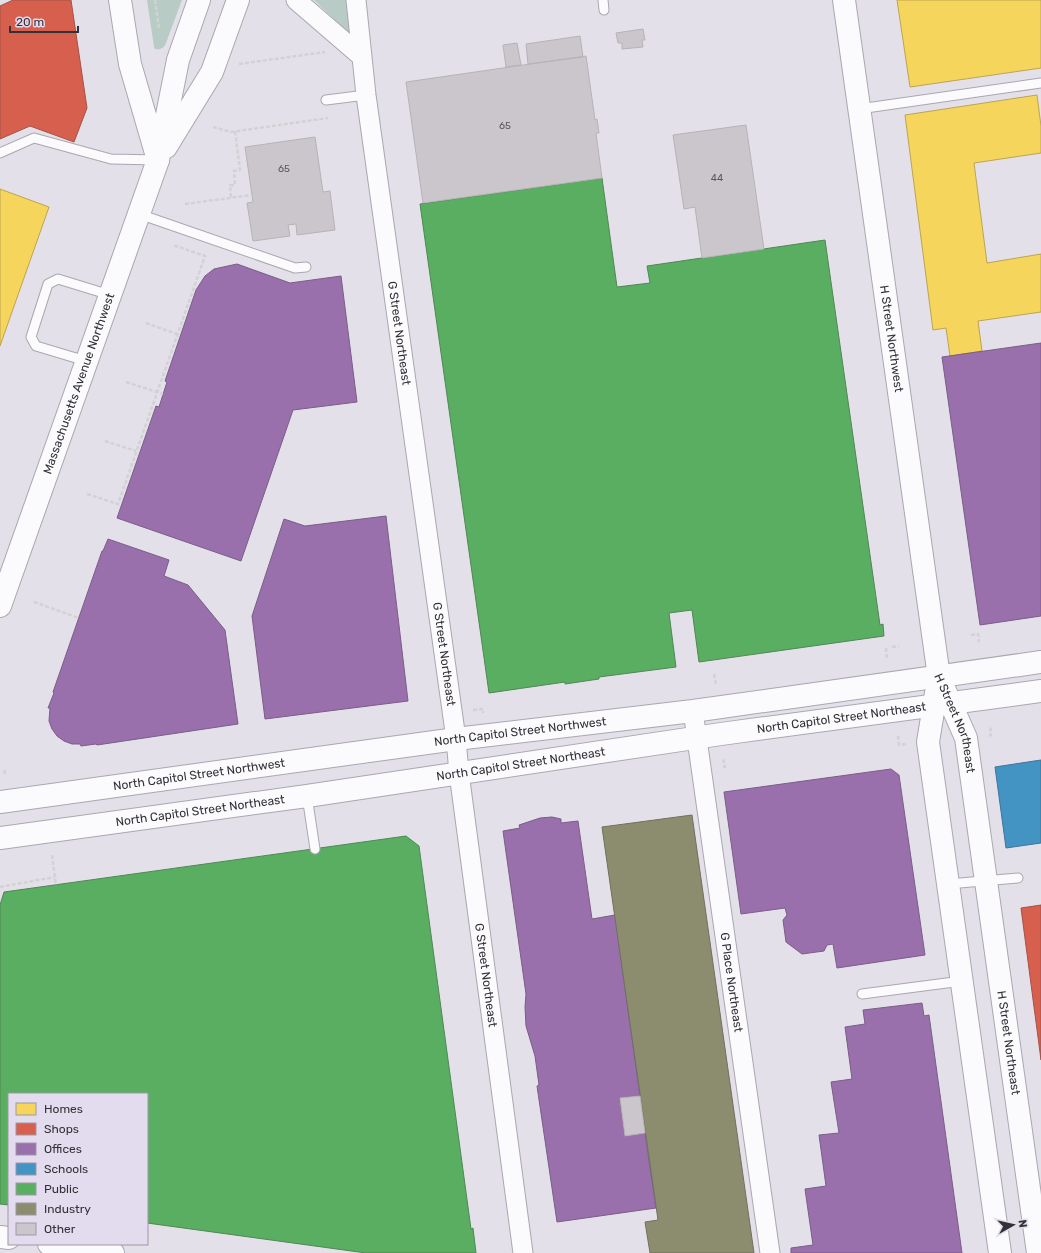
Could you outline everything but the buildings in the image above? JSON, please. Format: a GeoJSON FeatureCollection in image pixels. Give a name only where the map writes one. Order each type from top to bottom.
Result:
{"type":"FeatureCollection","features":[{"type":"Feature","properties":{"kind":"main road"},"geometry":{"type":"LineString","coordinates":[[120,0],[130,64],[158,160]]}},
{"type":"Feature","properties":{"kind":"main road","name":"Massachusetts Avenue Northwest"},"geometry":{"type":"LineString","coordinates":[[0,606],[158,160],[178,60],[199,0]]}},
{"type":"Feature","properties":{"kind":"main road","name":"Massachusetts Avenue Northwest"},"geometry":{"type":"LineString","coordinates":[[158,160],[212,72],[238,0]]}},
{"type":"Feature","properties":{"kind":"main road","name":"H Street Northwest"},"geometry":{"type":"LineString","coordinates":[[844,0],[939,676]]}},
{"type":"Feature","properties":{"kind":"main road","name":"North Capitol Street Northwest"},"geometry":{"type":"LineString","coordinates":[[0,802],[456,739],[693,711],[1041,662]]}},
{"type":"Feature","properties":{"kind":"main road","name":"H Street Northeast"},"geometry":{"type":"LineString","coordinates":[[939,676],[942,705],[928,742],[1000,1253]]}},
{"type":"Feature","properties":{"kind":"main road","name":"North Capitol Street Northeast"},"geometry":{"type":"LineString","coordinates":[[0,838],[307,796],[697,738],[1041,691]]}},
{"type":"Feature","properties":{"kind":"main road","name":"H Street Northeast"},"geometry":{"type":"LineString","coordinates":[[942,705],[966,738],[1038,1253]]}},
{"type":"Feature","properties":{"kind":"main road"},"geometry":{"type":"LineString","coordinates":[[302,761],[307,796]]}},
{"type":"Feature","properties":{"kind":"main road"},"geometry":{"type":"LineString","coordinates":[[56,1245],[113,1253]]}},
{"type":"Feature","properties":{"kind":"street"},"geometry":{"type":"LineString","coordinates":[[296,0],[361,56]]}},
{"type":"Feature","properties":{"kind":"street","name":"G Street Northeast"},"geometry":{"type":"LineString","coordinates":[[356,0],[366,95],[456,739],[459,773],[523,1253]]}},
{"type":"Feature","properties":{"kind":"street","name":"G Place Northeast"},"geometry":{"type":"LineString","coordinates":[[693,711],[770,1253]]}},
{"type":"Feature","properties":{"kind":"lane"},"geometry":{"type":"LineString","coordinates":[[602,0],[604,10]]}},
{"type":"Feature","properties":{"kind":"lane"},"geometry":{"type":"LineString","coordinates":[[859,110],[1041,83]]}},
{"type":"Feature","properties":{"kind":"lane"},"geometry":{"type":"LineString","coordinates":[[326,100],[366,95]]}},
{"type":"Feature","properties":{"kind":"lane"},"geometry":{"type":"LineString","coordinates":[[0,153],[34,138],[111,159],[158,160]]}},
{"type":"Feature","properties":{"kind":"lane"},"geometry":{"type":"LineString","coordinates":[[139,214],[295,268],[306,267]]}},
{"type":"Feature","properties":{"kind":"lane"},"geometry":{"type":"LineString","coordinates":[[87,361],[36,346],[31,337],[48,284],[58,279],[110,296]]}},
{"type":"Feature","properties":{"kind":"lane"},"geometry":{"type":"LineString","coordinates":[[307,796],[315,849]]}},
{"type":"Feature","properties":{"kind":"lane"},"geometry":{"type":"LineString","coordinates":[[948,884],[1018,878]]}},
{"type":"Feature","properties":{"kind":"lane"},"geometry":{"type":"LineString","coordinates":[[862,994],[962,981]]}},
{"type":"Feature","properties":{"kind":"path"},"geometry":{"type":"LineString","coordinates":[[155,0],[159,28]]}},
{"type":"Feature","properties":{"kind":"path"},"geometry":{"type":"LineString","coordinates":[[235,64],[328,52]]}},
{"type":"Feature","properties":{"kind":"path"},"geometry":{"type":"LineString","coordinates":[[213,127],[231,132],[335,117]]}},
{"type":"Feature","properties":{"kind":"path"},"geometry":{"type":"LineString","coordinates":[[231,197],[230,185],[235,185],[234,171],[240,170],[235,131]]}},
{"type":"Feature","properties":{"kind":"path"},"geometry":{"type":"LineString","coordinates":[[185,204],[252,195]]}},
{"type":"Feature","properties":{"kind":"path"},"geometry":{"type":"LineString","coordinates":[[87,494],[118,504],[204,256],[173,245]]}},
{"type":"Feature","properties":{"kind":"path"},"geometry":{"type":"LineString","coordinates":[[146,323],[177,334]]}},
{"type":"Feature","properties":{"kind":"path"},"geometry":{"type":"LineString","coordinates":[[126,382],[163,394]]}},
{"type":"Feature","properties":{"kind":"path"},"geometry":{"type":"LineString","coordinates":[[105,441],[136,451]]}},
{"type":"Feature","properties":{"kind":"path"},"geometry":{"type":"LineString","coordinates":[[34,602],[79,618]]}},
{"type":"Feature","properties":{"kind":"path"},"geometry":{"type":"LineString","coordinates":[[970,635],[978,634],[979,642]]}},
{"type":"Feature","properties":{"kind":"path"},"geometry":{"type":"LineString","coordinates":[[892,647],[899,646]]}},
{"type":"Feature","properties":{"kind":"path"},"geometry":{"type":"LineString","coordinates":[[886,648],[887,659]]}},
{"type":"Feature","properties":{"kind":"path"},"geometry":{"type":"LineString","coordinates":[[714,674],[716,687]]}},
{"type":"Feature","properties":{"kind":"path"},"geometry":{"type":"LineString","coordinates":[[471,710],[482,709]]}},
{"type":"Feature","properties":{"kind":"path"},"geometry":{"type":"LineString","coordinates":[[898,736],[899,745],[907,744]]}},
{"type":"Feature","properties":{"kind":"path"},"geometry":{"type":"LineString","coordinates":[[4,774],[6,769]]}},
{"type":"Feature","properties":{"kind":"path"},"geometry":{"type":"LineString","coordinates":[[52,855],[56,885]]}},
{"type":"Feature","properties":{"kind":"path"},"geometry":{"type":"LineString","coordinates":[[0,887],[55,877]]}},
{"type":"Feature","properties":{"kind":"shaded area"},"geometry":{"type":"Polygon","coordinates":[[[147,0],[182,0],[166,43],[161,49],[155,49],[154,47],[147,0]]]}},
{"type":"Feature","properties":{"kind":"shaded area"},"geometry":{"type":"Polygon","coordinates":[[[314,0],[350,0],[352,32],[349,33],[314,0]]]}}]}
